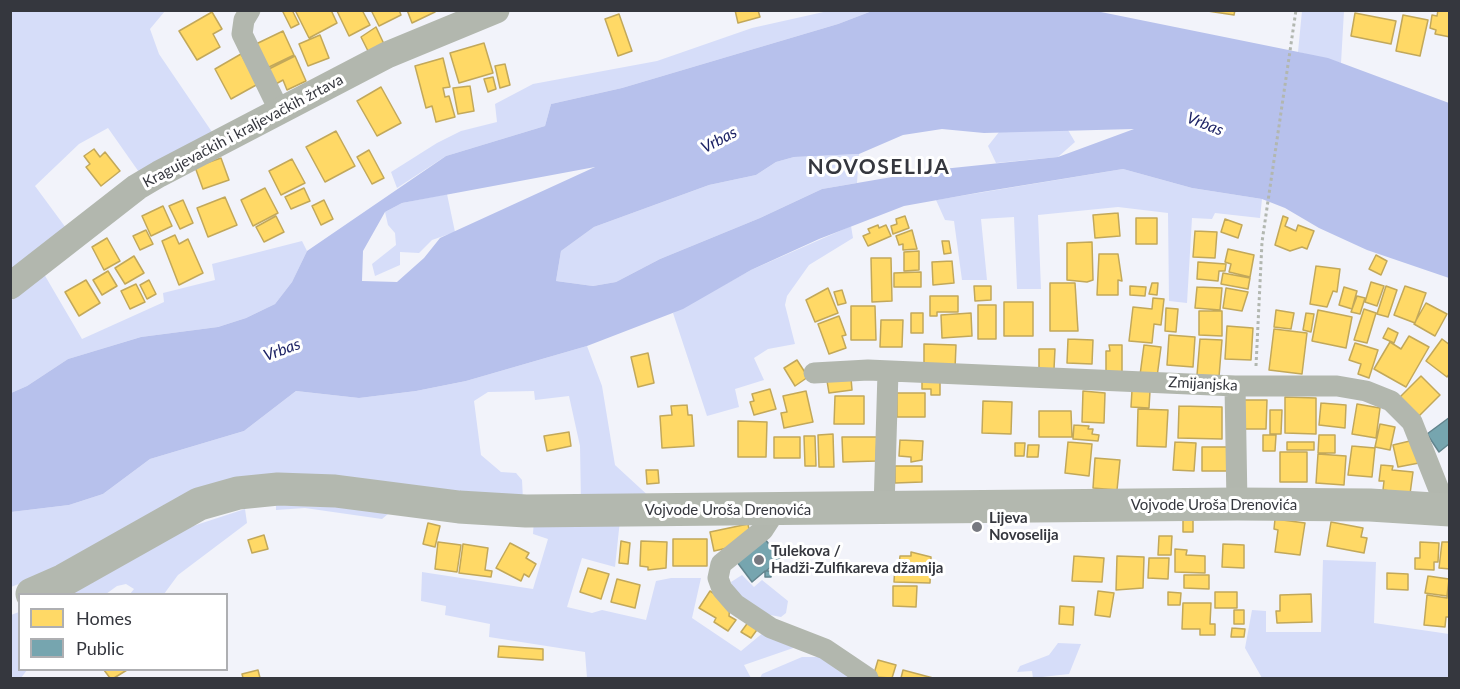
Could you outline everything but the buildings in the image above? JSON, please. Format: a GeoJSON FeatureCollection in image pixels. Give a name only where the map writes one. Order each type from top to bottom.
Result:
{"type":"FeatureCollection","features":[{"type":"Feature","properties":{"kind":"main road","name":"Vojvode Uroša Drenovića"},"geometry":{"type":"LineString","coordinates":[[34,593],[74,575],[199,504],[224,496],[257,490],[312,489],[459,507],[526,511],[1237,504],[1370,505],[1448,510]]}},
{"type":"Feature","properties":{"kind":"street"},"geometry":{"type":"LineString","coordinates":[[250,10],[244,20],[242,34],[279,110]]}},
{"type":"Feature","properties":{"kind":"street","name":"Kragujevačkih i kraljevačkih žrtava"},"geometry":{"type":"LineString","coordinates":[[10,286],[137,187],[387,55],[487,12]]}},
{"type":"Feature","properties":{"kind":"street","name":"Zmijanjska"},"geometry":{"type":"LineString","coordinates":[[814,373],[843,370],[1245,386],[1337,386],[1366,391],[1391,400],[1412,422],[1448,510]]}},
{"type":"Feature","properties":{"kind":"street"},"geometry":{"type":"LineString","coordinates":[[884,508],[888,372]]}},
{"type":"Feature","properties":{"kind":"street"},"geometry":{"type":"LineString","coordinates":[[1237,504],[1245,386]]}},
{"type":"Feature","properties":{"kind":"street"},"geometry":{"type":"LineString","coordinates":[[776,510],[772,520],[763,530],[721,564],[718,579],[722,589],[735,604],[771,628],[825,649],[868,678]]}},
{"type":"Feature","properties":{"kind":"path"},"geometry":{"type":"LineString","coordinates":[[1245,386],[1262,242],[1296,10]]}},
{"type":"Feature","properties":{"kind":"shaded area"},"geometry":{"type":"Polygon","coordinates":[[[11,11],[165,11],[150,29],[159,54],[212,132],[141,175],[108,128],[79,144],[35,186],[66,228],[11,275],[11,11]]]}},
{"type":"Feature","properties":{"kind":"shaded area"},"geometry":{"type":"Polygon","coordinates":[[[828,11],[872,11],[838,24],[622,88],[551,104],[545,126],[446,156],[397,188],[391,172],[461,131],[497,122],[495,104],[533,84],[657,61],[752,28],[828,11]]]}},
{"type":"Feature","properties":{"kind":"shaded area"},"geometry":{"type":"Polygon","coordinates":[[[1302,11],[1344,11],[1341,63],[1298,52],[1302,11]]]}},
{"type":"Feature","properties":{"kind":"shaded area"},"geometry":{"type":"Polygon","coordinates":[[[1068,130],[1075,142],[1058,157],[996,163],[988,146],[999,132],[1068,130]]]}},
{"type":"Feature","properties":{"kind":"shaded area"},"geometry":{"type":"Polygon","coordinates":[[[859,154],[857,183],[822,189],[760,218],[660,259],[616,282],[593,286],[556,281],[561,251],[594,227],[709,185],[756,175],[776,162],[794,157],[859,154]]]}},
{"type":"Feature","properties":{"kind":"shaded area"},"geometry":{"type":"Polygon","coordinates":[[[1123,169],[1192,188],[1262,199],[1260,218],[1215,213],[1212,219],[1192,218],[1187,303],[1169,301],[1168,213],[1118,207],[1038,215],[1041,289],[1017,289],[1014,217],[981,219],[987,280],[962,280],[954,221],[945,220],[936,200],[1123,169]]]}},
{"type":"Feature","properties":{"kind":"shaded area"},"geometry":{"type":"Polygon","coordinates":[[[447,194],[455,232],[432,240],[419,253],[400,252],[400,265],[375,276],[372,264],[396,245],[395,233],[388,225],[385,212],[402,203],[447,194]]]}},
{"type":"Feature","properties":{"kind":"shaded area"},"geometry":{"type":"Polygon","coordinates":[[[851,226],[853,238],[809,265],[787,296],[785,305],[795,344],[768,349],[754,358],[764,380],[735,389],[739,407],[707,416],[673,313],[751,270],[851,226]]]}},
{"type":"Feature","properties":{"kind":"shaded area"},"geometry":{"type":"Polygon","coordinates":[[[302,241],[307,251],[292,282],[275,304],[246,318],[218,327],[141,337],[68,359],[27,386],[11,393],[11,301],[44,274],[82,339],[164,302],[163,293],[215,280],[212,264],[302,241]]]}},
{"type":"Feature","properties":{"kind":"shaded area"},"geometry":{"type":"Polygon","coordinates":[[[587,346],[602,386],[615,465],[653,500],[581,502],[580,446],[569,396],[535,400],[534,391],[488,392],[474,401],[481,455],[501,472],[516,473],[522,480],[523,500],[297,476],[11,587],[11,512],[69,505],[103,494],[150,459],[244,431],[296,391],[359,398],[416,391],[466,381],[587,346]]]}},
{"type":"Feature","properties":{"kind":"shaded area"},"geometry":{"type":"Polygon","coordinates":[[[276,505],[394,509],[382,519],[305,508],[276,510],[276,505]]]}},
{"type":"Feature","properties":{"kind":"shaded area"},"geometry":{"type":"Polygon","coordinates":[[[245,509],[247,523],[178,575],[165,593],[131,593],[134,589],[126,584],[117,586],[107,593],[63,593],[138,551],[193,526],[245,509]]]}},
{"type":"Feature","properties":{"kind":"shaded area"},"geometry":{"type":"Polygon","coordinates":[[[534,519],[620,520],[615,567],[582,558],[567,607],[592,613],[602,610],[646,620],[656,581],[671,578],[701,578],[692,618],[741,651],[764,632],[799,646],[744,665],[751,678],[587,678],[585,652],[489,637],[490,624],[445,615],[446,606],[421,601],[422,572],[533,589],[548,539],[533,534],[534,519]]]}},
{"type":"Feature","properties":{"kind":"shaded area"},"geometry":{"type":"Polygon","coordinates":[[[1323,560],[1376,562],[1374,623],[1449,634],[1449,678],[1262,678],[1245,648],[1252,610],[1266,611],[1266,632],[1321,632],[1323,560]]]}},
{"type":"Feature","properties":{"kind":"shaded area"},"geometry":{"type":"Polygon","coordinates":[[[742,575],[754,587],[762,580],[788,601],[786,613],[781,617],[765,614],[732,589],[731,582],[742,575]]]}},
{"type":"Feature","properties":{"kind":"shaded area"},"geometry":{"type":"Polygon","coordinates":[[[18,612],[18,671],[26,671],[21,678],[11,678],[11,615],[18,612]]]}},
{"type":"Feature","properties":{"kind":"shaded area"},"geometry":{"type":"Polygon","coordinates":[[[1058,643],[1081,644],[1069,674],[1033,678],[1032,671],[1017,672],[1020,666],[1049,655],[1058,643]]]}},
{"type":"Feature","properties":{"kind":"shaded area"},"geometry":{"type":"Polygon","coordinates":[[[802,657],[819,657],[854,678],[760,678],[762,674],[802,657]]]}},
{"type":"Feature","properties":{"kind":"water","name":"Vrbas"},"geometry":{"type":"Polygon","coordinates":[[[872,11],[1096,11],[1328,58],[1449,103],[1449,278],[1367,250],[1319,228],[1285,208],[1262,199],[1192,188],[1123,169],[904,206],[819,239],[751,270],[683,309],[587,346],[466,381],[416,391],[359,398],[296,391],[244,431],[150,459],[103,494],[69,505],[11,512],[11,393],[27,386],[68,359],[141,337],[218,327],[246,318],[275,304],[292,282],[307,251],[446,156],[545,126],[551,104],[622,88],[838,24],[872,11]],[[942,129],[903,135],[859,154],[794,157],[776,162],[756,175],[709,185],[594,227],[561,251],[556,281],[593,286],[616,282],[660,259],[760,218],[822,189],[933,170],[1058,157],[1134,129],[984,133],[942,129]],[[595,167],[402,203],[385,212],[363,251],[362,281],[397,282],[424,258],[440,238],[595,167]]]}},
{"type":"Feature","properties":{"kind":"place","name":"Lijeva Novoselija"},"geometry":{"type":"Point","coordinates":[977,527]}},
{"type":"Feature","properties":{"kind":"place","name":"Tulekova / Hadži-Zulfikareva džamija"},"geometry":{"type":"Point","coordinates":[759,560]}},
{"type":"Feature","properties":{"kind":"district","name":"NOVOSELIJA"},"geometry":{"type":"Point","coordinates":[879,167]}}]}
